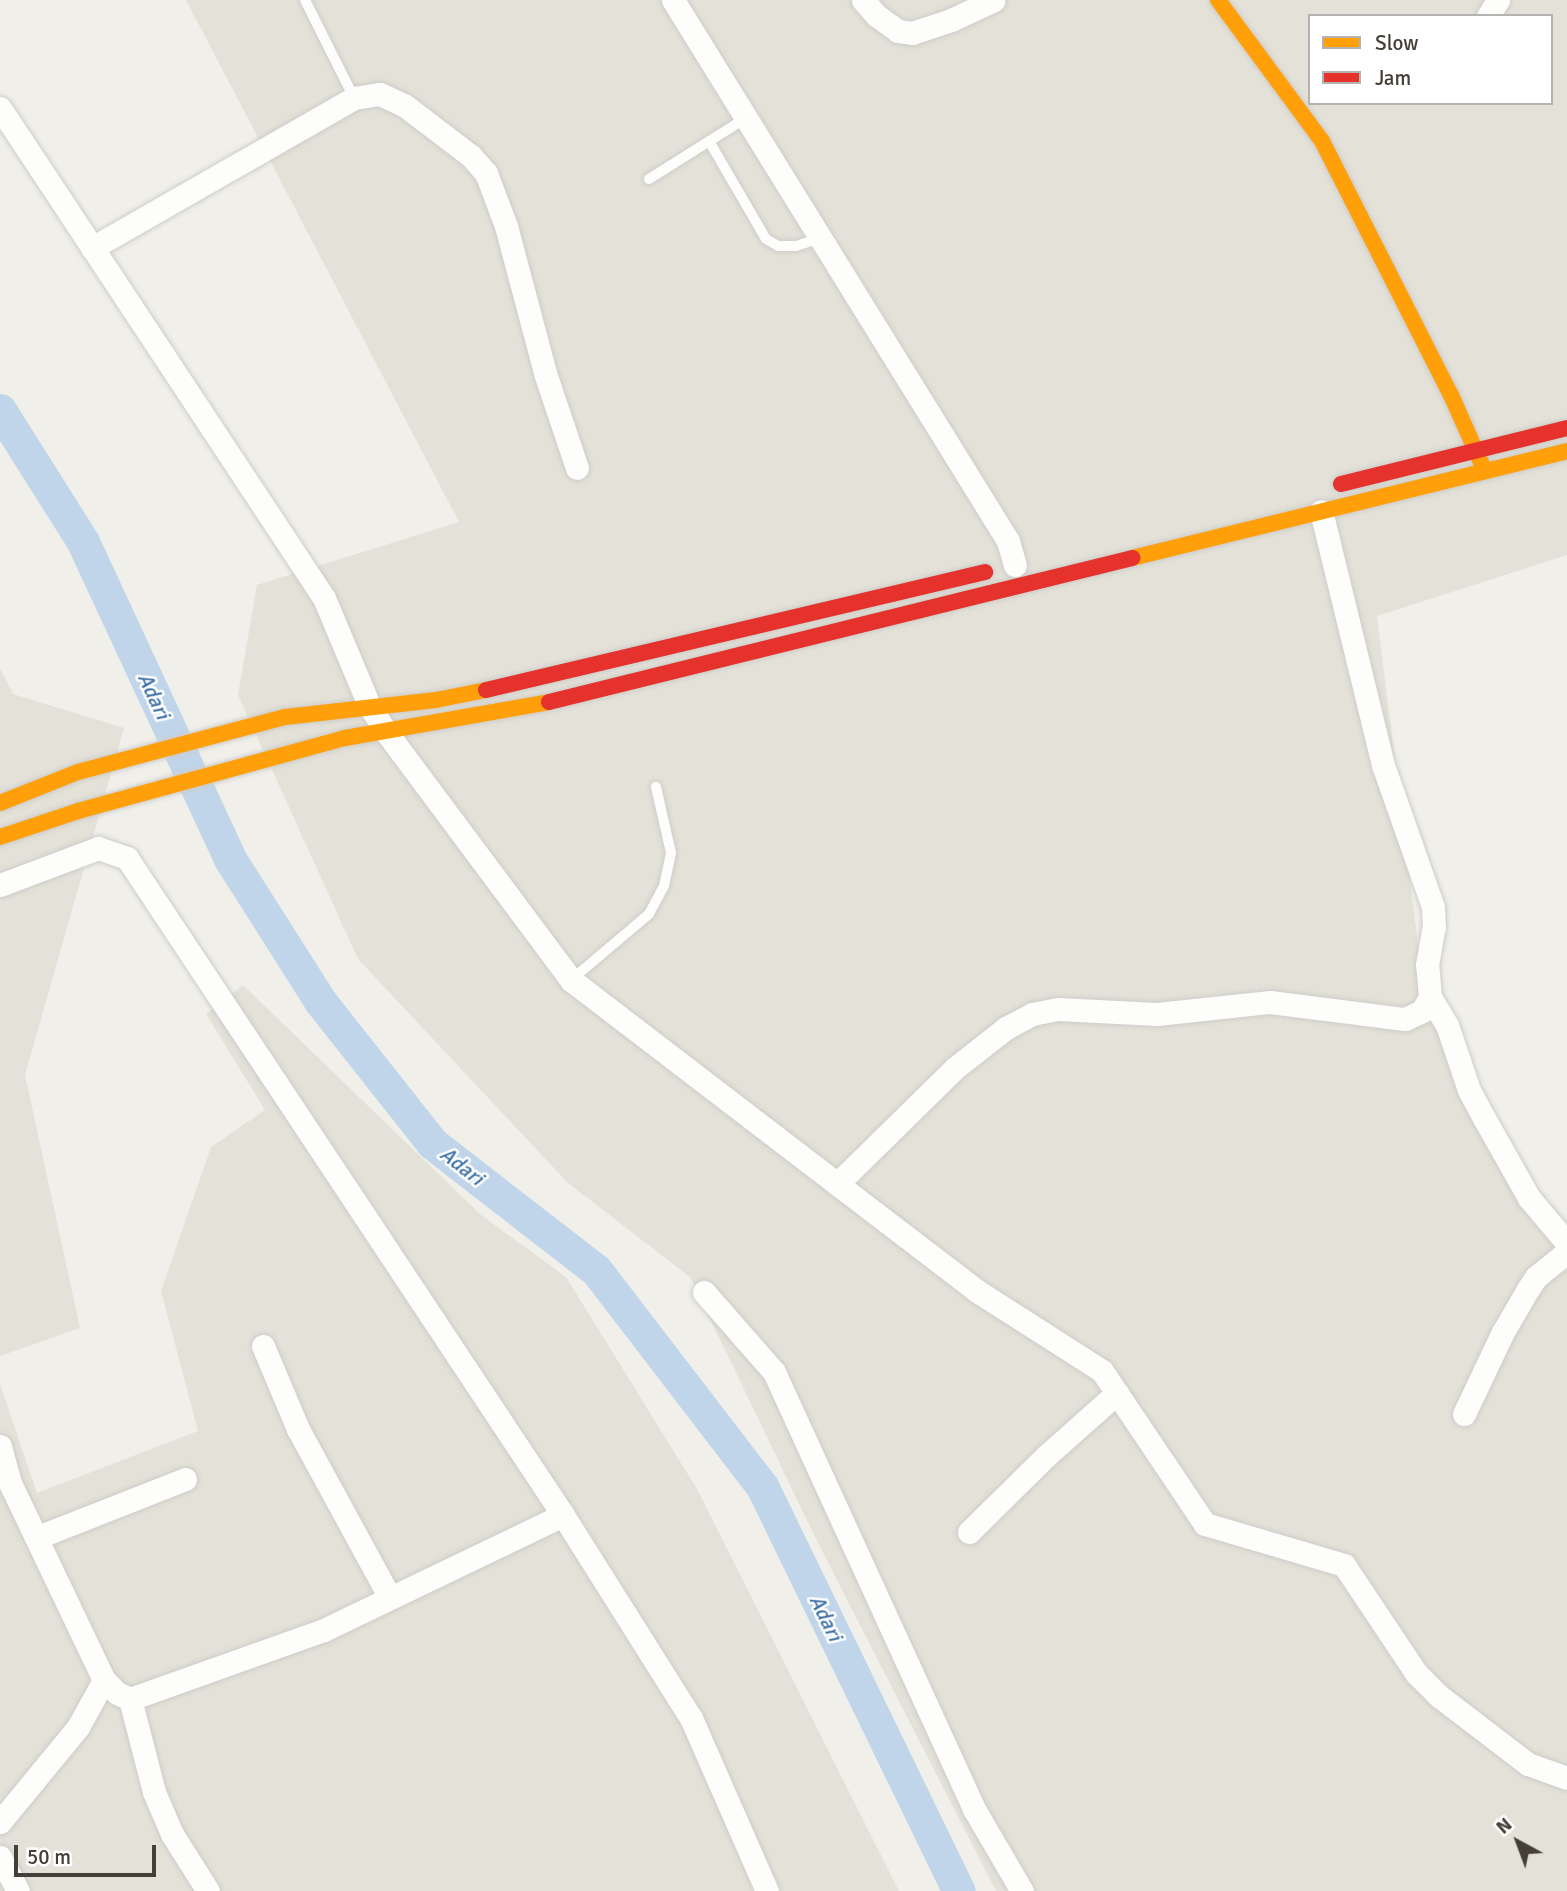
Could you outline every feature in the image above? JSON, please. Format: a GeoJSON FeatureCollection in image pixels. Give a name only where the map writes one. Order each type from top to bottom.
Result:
{"type":"FeatureCollection","features":[{"type":"Feature","properties":{"kind":"main road"},"geometry":{"type":"LineString","coordinates":[[1218,0],[1301,95],[1451,395],[1485,471]]}},
{"type":"Feature","properties":{"kind":"main road"},"geometry":{"type":"LineString","coordinates":[[1328,488],[1567,428]]}},
{"type":"Feature","properties":{"kind":"main road"},"geometry":{"type":"LineString","coordinates":[[0,837],[78,811],[345,738],[384,729],[525,708],[1567,451]]}},
{"type":"Feature","properties":{"kind":"main road"},"geometry":{"type":"LineString","coordinates":[[0,803],[78,772],[285,717],[436,699],[533,680],[1022,564]]}},
{"type":"Feature","properties":{"kind":"street"},"geometry":{"type":"LineString","coordinates":[[673,0],[1022,564]]}},
{"type":"Feature","properties":{"kind":"street"},"geometry":{"type":"LineString","coordinates":[[863,0],[876,15],[898,31],[912,33],[951,20],[994,0]]}},
{"type":"Feature","properties":{"kind":"street"},"geometry":{"type":"LineString","coordinates":[[92,248],[354,98],[380,94],[404,104],[471,156],[486,173],[506,226],[545,373],[577,468]]}},
{"type":"Feature","properties":{"kind":"street"},"geometry":{"type":"LineString","coordinates":[[0,108],[324,598],[369,705],[384,729],[570,980],[977,1291],[1102,1371],[1205,1524],[1344,1565],[1416,1673],[1439,1696],[1528,1763],[1567,1778]]}},
{"type":"Feature","properties":{"kind":"street"},"geometry":{"type":"LineString","coordinates":[[1321,511],[1382,765],[1433,907],[1434,928],[1427,965],[1430,998],[1447,1025],[1469,1090],[1484,1118],[1530,1198],[1567,1242]]}},
{"type":"Feature","properties":{"kind":"street"},"geometry":{"type":"LineString","coordinates":[[0,885],[98,848],[127,858],[563,1515],[691,1718],[768,1891]]}},
{"type":"Feature","properties":{"kind":"street"},"geometry":{"type":"LineString","coordinates":[[837,1184],[955,1068],[1006,1028],[1032,1014],[1058,1009],[1157,1014],[1270,1002],[1405,1019],[1422,1012],[1430,998]]}},
{"type":"Feature","properties":{"kind":"street"},"geometry":{"type":"LineString","coordinates":[[1464,1415],[1503,1332],[1528,1289],[1536,1278],[1567,1252]]}},
{"type":"Feature","properties":{"kind":"street"},"geometry":{"type":"LineString","coordinates":[[704,1292],[774,1372],[974,1809],[1022,1891]]}},
{"type":"Feature","properties":{"kind":"street"},"geometry":{"type":"LineString","coordinates":[[263,1346],[298,1429],[390,1598]]}},
{"type":"Feature","properties":{"kind":"street"},"geometry":{"type":"LineString","coordinates":[[969,1532],[1046,1456],[1117,1393]]}},
{"type":"Feature","properties":{"kind":"street"},"geometry":{"type":"LineString","coordinates":[[0,1447],[10,1483],[38,1536],[104,1680],[117,1693],[130,1699],[324,1630],[563,1515]]}},
{"type":"Feature","properties":{"kind":"street"},"geometry":{"type":"LineString","coordinates":[[38,1536],[185,1479]]}},
{"type":"Feature","properties":{"kind":"street"},"geometry":{"type":"LineString","coordinates":[[0,1822],[78,1727],[104,1680]]}},
{"type":"Feature","properties":{"kind":"street"},"geometry":{"type":"LineString","coordinates":[[130,1699],[154,1792],[172,1834],[208,1891]]}},
{"type":"Feature","properties":{"kind":"street"},"geometry":{"type":"LineString","coordinates":[[0,1857],[18,1891]]}},
{"type":"Feature","properties":{"kind":"lane"},"geometry":{"type":"LineString","coordinates":[[305,0],[354,98]]}},
{"type":"Feature","properties":{"kind":"lane"},"geometry":{"type":"LineString","coordinates":[[649,179],[746,118]]}},
{"type":"Feature","properties":{"kind":"lane"},"geometry":{"type":"LineString","coordinates":[[709,141],[766,239],[778,246],[796,246],[820,238]]}},
{"type":"Feature","properties":{"kind":"lane"},"geometry":{"type":"LineString","coordinates":[[570,980],[649,914],[664,886],[671,853],[656,787]]}},
{"type":"Feature","properties":{"kind":"shaded area"},"geometry":{"type":"Polygon","coordinates":[[[186,0],[1567,0],[1567,555],[1377,616],[1424,993],[1567,1271],[1567,1891],[996,1891],[816,1539],[690,1277],[568,1183],[358,959],[238,695],[257,585],[459,522],[186,0]]]}},
{"type":"Feature","properties":{"kind":"shaded area"},"geometry":{"type":"Polygon","coordinates":[[[0,668],[13,694],[124,728],[25,1075],[80,1328],[0,1356],[0,668]]]}},
{"type":"Feature","properties":{"kind":"shaded area"},"geometry":{"type":"Polygon","coordinates":[[[243,985],[481,1215],[566,1277],[697,1489],[899,1891],[0,1891],[0,1384],[37,1493],[198,1431],[161,1291],[211,1147],[265,1110],[206,1014],[243,985]]]}},
{"type":"Feature","properties":{"kind":"waterway","name":"Adari"},"geometry":{"type":"LineString","coordinates":[[0,410],[83,542],[230,859],[320,1001],[432,1143],[596,1270],[762,1486],[959,1891]]}},
{"type":"Feature","properties":{"kind":"traffic: slow"},"geometry":{"type":"LineString","coordinates":[[1218,0],[1322,141],[1451,395],[1483,467]]}},
{"type":"Feature","properties":{"kind":"traffic: slow"},"geometry":{"type":"LineString","coordinates":[[1132,558],[1567,451]]}},
{"type":"Feature","properties":{"kind":"traffic: slow"},"geometry":{"type":"LineString","coordinates":[[0,803],[78,772],[285,717],[436,700],[486,690]]}},
{"type":"Feature","properties":{"kind":"traffic: slow"},"geometry":{"type":"LineString","coordinates":[[0,837],[78,811],[345,738],[549,702]]}},
{"type":"Feature","properties":{"kind":"traffic: jam"},"geometry":{"type":"LineString","coordinates":[[1341,484],[1567,428]]}},
{"type":"Feature","properties":{"kind":"traffic: jam"},"geometry":{"type":"LineString","coordinates":[[549,702],[1132,558]]}},
{"type":"Feature","properties":{"kind":"traffic: jam"},"geometry":{"type":"LineString","coordinates":[[486,690],[985,572]]}}]}
